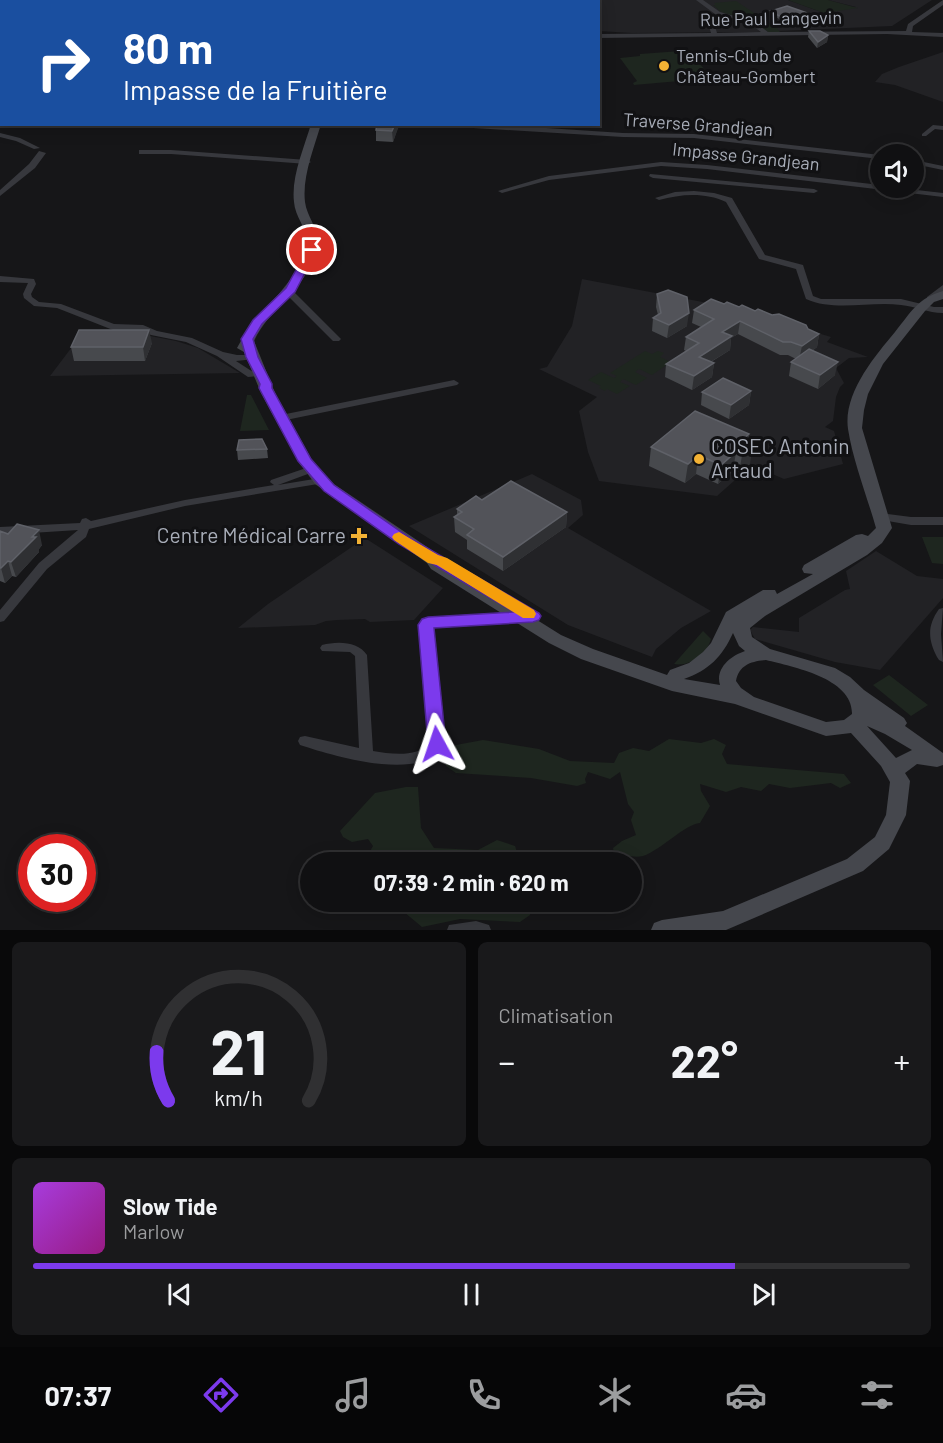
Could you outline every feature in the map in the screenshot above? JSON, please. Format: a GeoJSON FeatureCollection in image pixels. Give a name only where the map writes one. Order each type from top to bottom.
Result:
{"type":"FeatureCollection","features":[{"type":"Feature","properties":{"kind":"street"},"geometry":{"type":"LineString","coordinates":[[699,0],[718,14],[751,22],[767,34]]}},
{"type":"Feature","properties":{"kind":"street"},"geometry":{"type":"LineString","coordinates":[[909,32],[910,25],[943,2]]}},
{"type":"Feature","properties":{"kind":"street"},"geometry":{"type":"LineString","coordinates":[[714,34],[711,23],[718,17],[718,14]]}},
{"type":"Feature","properties":{"kind":"street","name":"Rue Paul Langevin"},"geometry":{"type":"LineString","coordinates":[[600,36],[909,32],[943,35]]}},
{"type":"Feature","properties":{"kind":"street"},"geometry":{"type":"LineString","coordinates":[[316,126],[298,203],[314,237],[312,250],[289,292],[257,323],[243,350],[316,475],[433,560],[437,566],[527,617],[586,643],[676,675],[708,681],[733,668],[746,657],[766,654]]}},
{"type":"Feature","properties":{"kind":"street","name":"Traverse Grandjean"},"geometry":{"type":"LineString","coordinates":[[474,126],[623,135],[694,136],[870,155]]}},
{"type":"Feature","properties":{"kind":"street"},"geometry":{"type":"LineString","coordinates":[[924,135],[933,127],[943,128]]}},
{"type":"Feature","properties":{"kind":"street"},"geometry":{"type":"LineString","coordinates":[[0,135],[18,139],[39,151],[32,166],[0,194]]}},
{"type":"Feature","properties":{"kind":"street"},"geometry":{"type":"LineString","coordinates":[[142,152],[307,162]]}},
{"type":"Feature","properties":{"kind":"street","name":"Impasse Grandjean"},"geometry":{"type":"LineString","coordinates":[[502,191],[549,178],[661,164],[870,186]]}},
{"type":"Feature","properties":{"kind":"street"},"geometry":{"type":"LineString","coordinates":[[924,164],[943,168]]}},
{"type":"Feature","properties":{"kind":"street"},"geometry":{"type":"LineString","coordinates":[[729,184],[731,170]]}},
{"type":"Feature","properties":{"kind":"street"},"geometry":{"type":"LineString","coordinates":[[653,176],[814,191]]}},
{"type":"Feature","properties":{"kind":"street"},"geometry":{"type":"LineString","coordinates":[[659,198],[684,192],[723,196],[729,200],[762,257],[800,267],[809,297],[820,302],[932,301],[943,310]]}},
{"type":"Feature","properties":{"kind":"street","name":"Impasse Grandjean"},"geometry":{"type":"LineString","coordinates":[[924,193],[943,195]]}},
{"type":"Feature","properties":{"kind":"street"},"geometry":{"type":"LineString","coordinates":[[0,279],[31,281],[28,298],[37,304],[58,306],[112,327],[143,328],[154,333],[189,340],[256,374]]}},
{"type":"Feature","properties":{"kind":"street"},"geometry":{"type":"LineString","coordinates":[[911,738],[898,723],[840,679],[766,654],[746,643],[740,633],[742,624],[760,611],[873,543],[880,536],[884,528],[857,442],[855,412],[863,384],[943,288]]}},
{"type":"Feature","properties":{"kind":"street"},"geometry":{"type":"LineString","coordinates":[[289,292],[336,339]]}},
{"type":"Feature","properties":{"kind":"street"},"geometry":{"type":"LineString","coordinates":[[220,354],[248,358]]}},
{"type":"Feature","properties":{"kind":"street"},"geometry":{"type":"LineString","coordinates":[[281,418],[454,383]]}},
{"type":"Feature","properties":{"kind":"street"},"geometry":{"type":"LineString","coordinates":[[0,531],[85,524],[138,516],[158,506],[316,475]]}},
{"type":"Feature","properties":{"kind":"street"},"geometry":{"type":"LineString","coordinates":[[880,516],[911,521],[943,521]]}},
{"type":"Feature","properties":{"kind":"street"},"geometry":{"type":"LineString","coordinates":[[676,675],[695,668],[709,657],[718,646],[729,621],[740,610],[863,538],[870,533],[880,516]]}},
{"type":"Feature","properties":{"kind":"street"},"geometry":{"type":"LineString","coordinates":[[0,527],[85,524]]}},
{"type":"Feature","properties":{"kind":"street"},"geometry":{"type":"LineString","coordinates":[[0,618],[33,577],[82,534],[85,524]]}},
{"type":"Feature","properties":{"kind":"street"},"geometry":{"type":"LineString","coordinates":[[943,612],[936,621],[934,629],[943,657]]}},
{"type":"Feature","properties":{"kind":"street"},"geometry":{"type":"LineString","coordinates":[[305,741],[393,758],[417,758],[429,753],[437,744],[426,625],[428,623],[527,617],[555,639],[587,654],[672,684],[737,697],[754,706],[826,729],[882,754]]}},
{"type":"Feature","properties":{"kind":"street"},"geometry":{"type":"LineString","coordinates":[[725,630],[738,654],[727,682],[737,697]]}},
{"type":"Feature","properties":{"kind":"street"},"geometry":{"type":"LineString","coordinates":[[326,648],[350,647],[358,650],[361,655],[366,753]]}},
{"type":"Feature","properties":{"kind":"street"},"geometry":{"type":"LineString","coordinates":[[858,720],[863,703],[860,696]]}},
{"type":"Feature","properties":{"kind":"street"},"geometry":{"type":"LineString","coordinates":[[826,729],[838,730],[858,720],[878,721],[911,738],[940,760]]}},
{"type":"Feature","properties":{"kind":"street"},"geometry":{"type":"LineString","coordinates":[[662,930],[724,921],[855,865],[882,843],[891,828],[900,798],[900,781],[896,771],[858,720]]}},
{"type":"Feature","properties":{"kind":"street"},"geometry":{"type":"LineString","coordinates":[[896,771],[909,758],[922,755],[940,760]]}},
{"type":"Feature","properties":{"kind":"street"},"geometry":{"type":"LineString","coordinates":[[458,930],[476,928],[483,930]]}},
{"type":"Feature","properties":{"kind":"shaded area"},"geometry":{"type":"Polygon","coordinates":[[[600,0],[788,0],[824,13],[856,7],[828,0],[932,0],[892,26],[756,32],[600,31],[600,0]]]}},
{"type":"Feature","properties":{"kind":"shaded area"},"geometry":{"type":"Polygon","coordinates":[[[788,0],[828,0],[858,8],[824,13],[788,0]]]}},
{"type":"Feature","properties":{"kind":"shaded area"},"geometry":{"type":"Polygon","coordinates":[[[736,1],[780,32],[768,32],[753,22],[721,12],[713,5],[736,1]]]}},
{"type":"Feature","properties":{"kind":"shaded area","name":"Tennis-Club de Château-Gombert"},"geometry":{"type":"Polygon","coordinates":[[[681,51],[685,55],[691,55],[713,78],[634,85],[633,83],[637,81],[620,58],[640,56],[640,54],[681,51]]]}},
{"type":"Feature","properties":{"kind":"shaded area"},"geometry":{"type":"Polygon","coordinates":[[[943,52],[943,102],[895,85],[875,82],[882,74],[943,52]]]}},
{"type":"Feature","properties":{"kind":"shaded area"},"geometry":{"type":"Polygon","coordinates":[[[582,279],[734,308],[831,337],[827,342],[868,357],[849,358],[836,368],[844,383],[836,397],[833,421],[825,427],[834,431],[843,464],[784,479],[752,465],[717,496],[599,481],[588,452],[579,411],[597,397],[539,369],[547,367],[572,326],[582,279]]]}},
{"type":"Feature","properties":{"kind":"shaded area"},"geometry":{"type":"Polygon","coordinates":[[[140,334],[198,348],[240,373],[50,376],[75,343],[140,334]]]}},
{"type":"Feature","properties":{"kind":"shaded area"},"geometry":{"type":"Polygon","coordinates":[[[645,351],[652,354],[658,351],[664,353],[660,357],[671,362],[652,375],[639,369],[635,372],[647,378],[636,385],[623,379],[620,382],[630,386],[617,394],[607,389],[605,391],[599,388],[601,386],[588,380],[601,372],[614,378],[617,376],[610,373],[645,351]]]}},
{"type":"Feature","properties":{"kind":"shaded area"},"geometry":{"type":"Polygon","coordinates":[[[247,395],[251,395],[269,430],[240,431],[247,395]]]}},
{"type":"Feature","properties":{"kind":"shaded area"},"geometry":{"type":"Polygon","coordinates":[[[532,474],[581,500],[583,515],[568,528],[711,611],[681,628],[656,649],[652,657],[568,625],[409,526],[532,474]]]}},
{"type":"Feature","properties":{"kind":"shaded area"},"geometry":{"type":"Polygon","coordinates":[[[922,537],[943,537],[943,564],[932,563],[922,537]]]}},
{"type":"Feature","properties":{"kind":"shaded area"},"geometry":{"type":"Polygon","coordinates":[[[365,538],[443,588],[414,620],[370,622],[365,619],[337,620],[315,625],[238,628],[268,604],[365,538]]]}},
{"type":"Feature","properties":{"kind":"shaded area"},"geometry":{"type":"Polygon","coordinates":[[[876,551],[917,576],[943,579],[943,598],[880,670],[835,662],[755,639],[750,630],[753,627],[799,632],[799,618],[850,589],[846,571],[876,551]]]}},
{"type":"Feature","properties":{"kind":"shaded area"},"geometry":{"type":"Polygon","coordinates":[[[703,631],[711,639],[706,650],[692,661],[674,664],[703,631]]]}},
{"type":"Feature","properties":{"kind":"shaded area"},"geometry":{"type":"Polygon","coordinates":[[[889,675],[928,705],[911,716],[873,685],[889,675]]]}},
{"type":"Feature","properties":{"kind":"shaded area"},"geometry":{"type":"Polygon","coordinates":[[[669,739],[701,743],[714,739],[726,745],[722,754],[727,764],[844,774],[851,783],[840,788],[831,783],[790,788],[769,784],[761,791],[741,787],[726,792],[700,784],[701,791],[710,806],[700,823],[694,824],[642,856],[642,852],[614,852],[613,848],[622,841],[636,835],[631,820],[634,812],[628,804],[620,772],[610,779],[588,772],[586,783],[577,786],[531,778],[456,773],[446,766],[445,754],[456,745],[483,740],[539,749],[570,761],[614,763],[619,753],[633,748],[649,751],[669,739]]]}},
{"type":"Feature","properties":{"kind":"shaded area"},"geometry":{"type":"Polygon","coordinates":[[[418,787],[421,828],[434,848],[478,850],[497,840],[515,846],[517,852],[370,852],[373,846],[368,839],[352,842],[343,837],[340,831],[375,793],[418,787]]]}},
{"type":"Feature","properties":{"kind":"shaded area"},"geometry":{"type":"Polygon","coordinates":[[[404,912],[530,912],[530,915],[520,922],[460,919],[422,927],[404,912]]]}},
{"type":"Feature","properties":{"kind":"building"},"geometry":{"type":"Polygon","coordinates":[[[787,6],[807,13],[784,19],[771,11],[787,6]]]}},
{"type":"Feature","properties":{"kind":"building"},"geometry":{"type":"Polygon","coordinates":[[[809,31],[820,31],[828,35],[818,42],[809,31]]]}},
{"type":"Feature","properties":{"kind":"building"},"geometry":{"type":"Polygon","coordinates":[[[377,126],[394,126],[392,131],[376,130],[377,126]]]}},
{"type":"Feature","properties":{"kind":"building"},"geometry":{"type":"Polygon","coordinates":[[[668,290],[687,297],[689,313],[669,325],[653,318],[661,313],[657,294],[668,290]]]}},
{"type":"Feature","properties":{"kind":"building"},"geometry":{"type":"Polygon","coordinates":[[[711,299],[739,307],[742,305],[755,311],[758,309],[772,315],[779,314],[806,325],[808,329],[819,334],[802,346],[783,342],[740,321],[722,332],[732,336],[699,357],[714,363],[694,376],[666,364],[699,343],[686,337],[714,319],[694,310],[711,299]]]}},
{"type":"Feature","properties":{"kind":"building"},"geometry":{"type":"Polygon","coordinates":[[[79,330],[149,330],[143,347],[71,347],[79,330]]]}},
{"type":"Feature","properties":{"kind":"building"},"geometry":{"type":"Polygon","coordinates":[[[809,349],[838,362],[820,375],[791,362],[809,349]]]}},
{"type":"Feature","properties":{"kind":"building"},"geometry":{"type":"Polygon","coordinates":[[[723,378],[751,391],[731,405],[702,392],[723,378]]]}},
{"type":"Feature","properties":{"kind":"building"},"geometry":{"type":"Polygon","coordinates":[[[695,411],[749,434],[742,440],[753,445],[742,455],[736,452],[721,465],[698,455],[688,464],[651,447],[695,411]]]}},
{"type":"Feature","properties":{"kind":"building"},"geometry":{"type":"Polygon","coordinates":[[[262,439],[267,449],[237,450],[239,440],[262,439]]]}},
{"type":"Feature","properties":{"kind":"building"},"geometry":{"type":"Polygon","coordinates":[[[511,481],[567,512],[503,557],[467,535],[474,529],[454,517],[462,512],[457,509],[476,496],[482,500],[511,481]]]}},
{"type":"Feature","properties":{"kind":"building"},"geometry":{"type":"Polygon","coordinates":[[[17,524],[39,530],[32,537],[36,537],[11,562],[8,561],[0,568],[0,531],[8,534],[17,524]]]}},
{"type":"Feature","properties":{"kind":"slow traffic"},"geometry":{"type":"LineString","coordinates":[[399,537],[433,560],[442,561],[528,614]]}},
{"type":"Feature","properties":{"kind":"place","name":"Tennis-Club de Château-Gombert"},"geometry":{"type":"Point","coordinates":[664,66]}},
{"type":"Feature","properties":{"kind":"place","name":"COSEC Antonin Artaud"},"geometry":{"type":"Point","coordinates":[699,459]}},
{"type":"Feature","properties":{"kind":"place","name":"Centre Médical Carre"},"geometry":{"type":"Point","coordinates":[359,536]}},
{"type":"Feature","properties":{"kind":"route"},"geometry":{"type":"LineString","coordinates":[[312,250],[291,290],[257,323],[247,339],[252,357],[266,384],[265,388],[305,461],[320,481],[405,541],[433,560],[442,561],[533,616],[428,623],[426,625],[437,744]]}}]}
